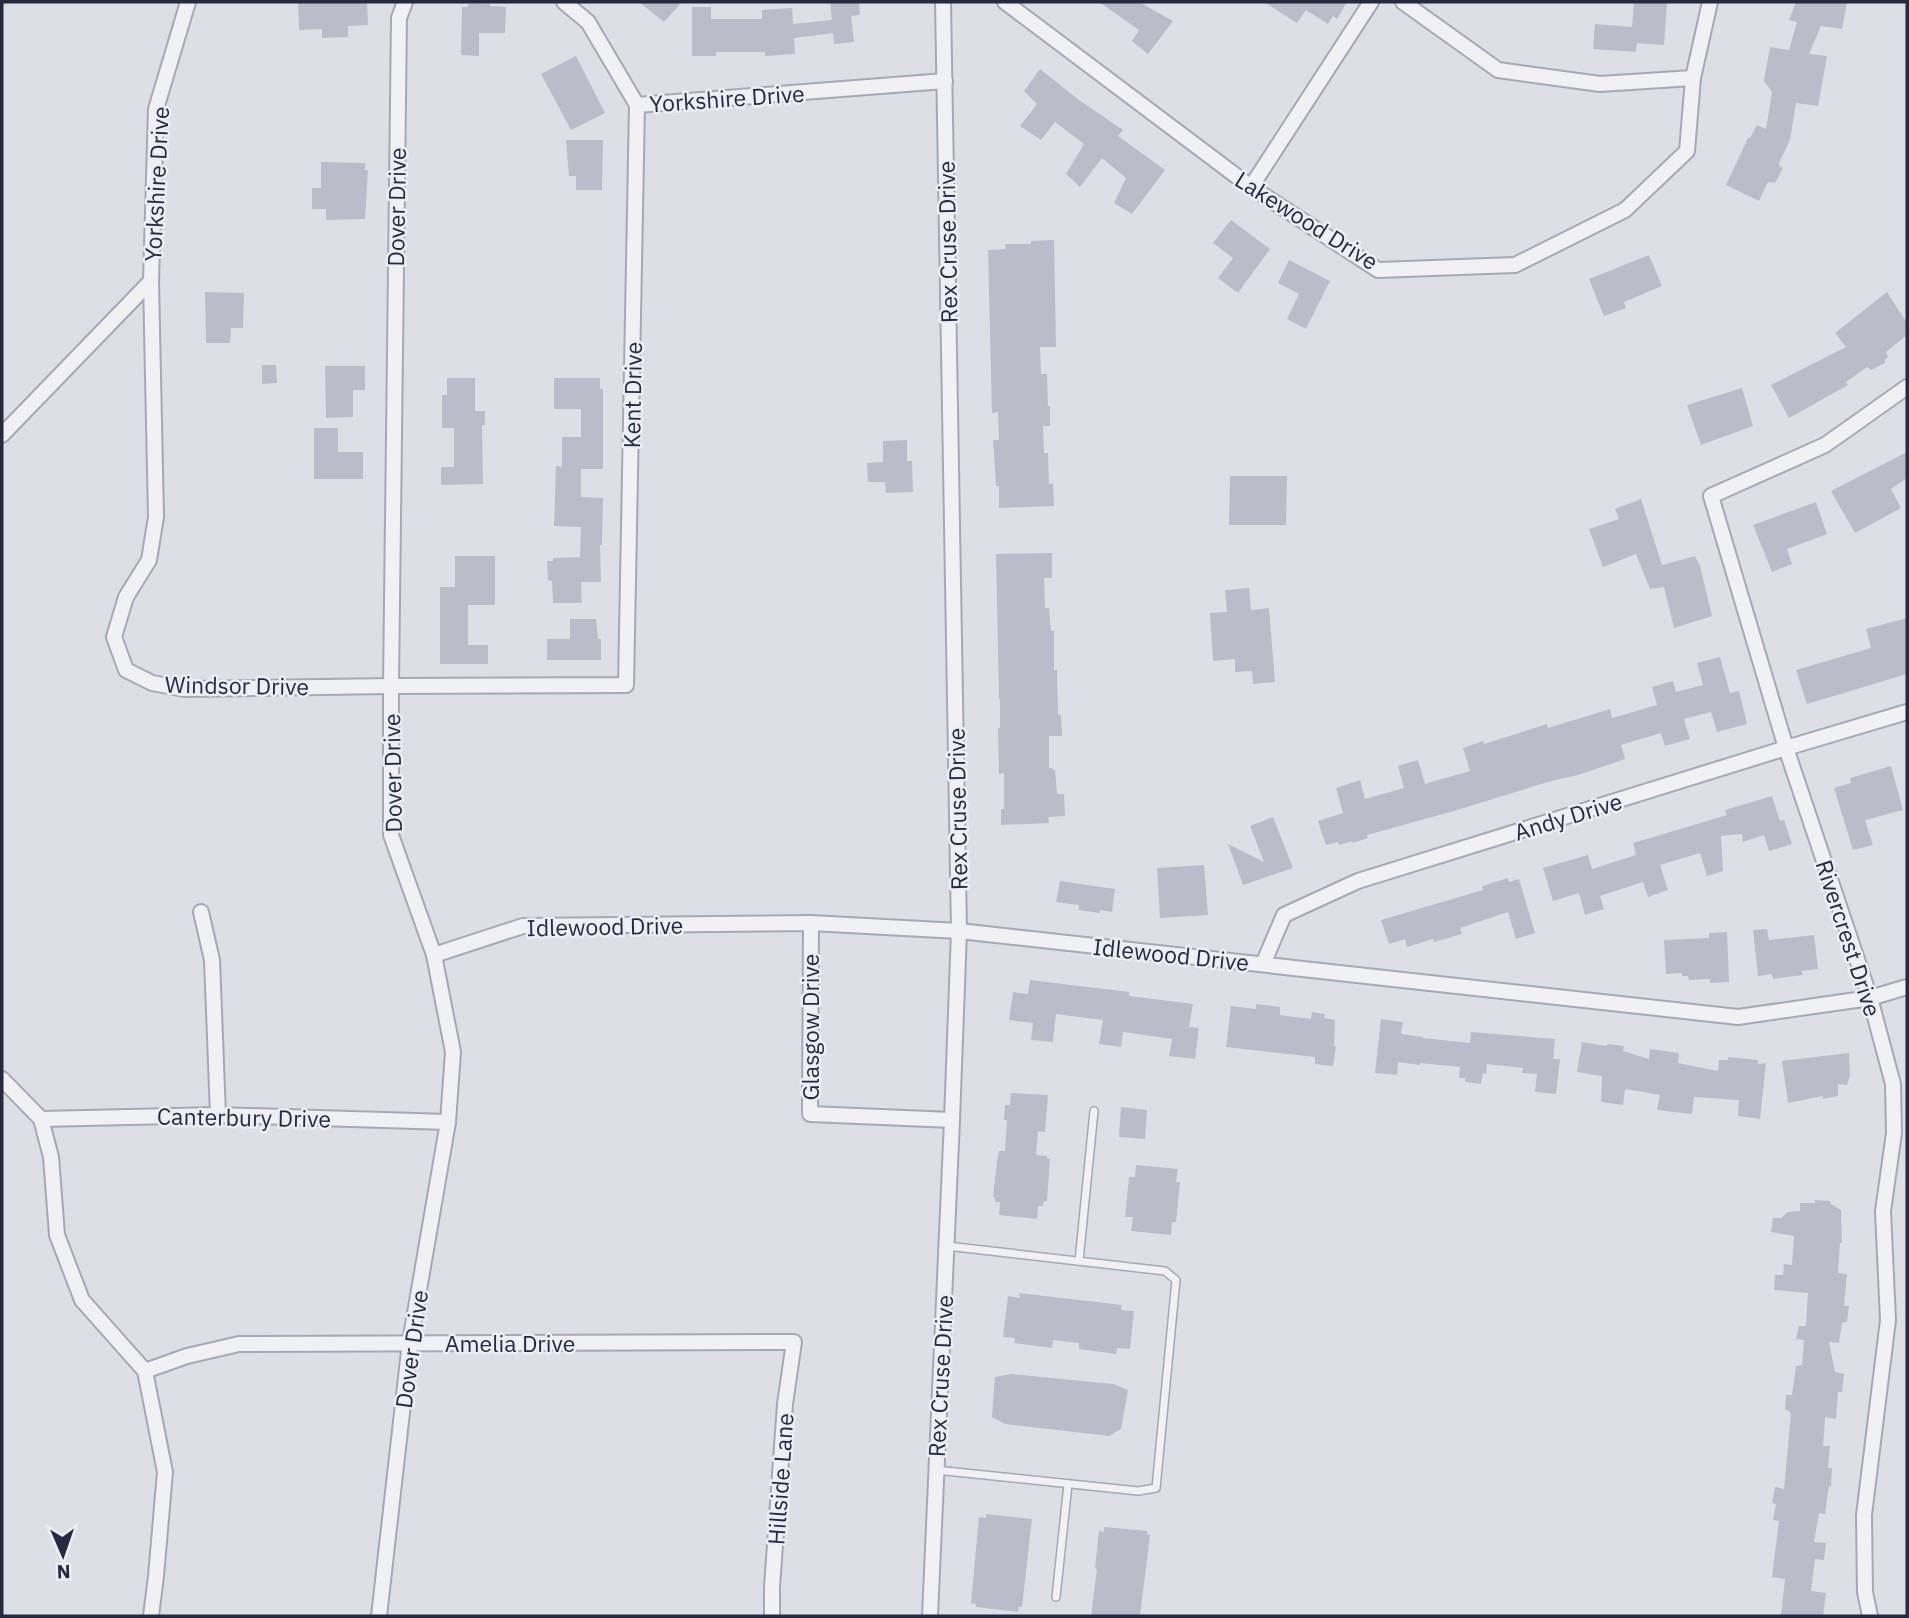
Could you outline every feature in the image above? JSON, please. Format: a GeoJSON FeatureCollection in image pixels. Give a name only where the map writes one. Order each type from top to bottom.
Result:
{"type":"FeatureCollection","features":[{"type":"Feature","properties":{"kind":"street","name":"Yorkshire Drive"},"geometry":{"type":"LineString","coordinates":[[2,435],[151,281],[156,109],[188,2]]}},
{"type":"Feature","properties":{"kind":"street","name":"Dover Drive"},"geometry":{"type":"LineString","coordinates":[[379,1616],[410,1342],[448,1122],[453,1052],[434,955],[391,835],[399,18],[405,2]]}},
{"type":"Feature","properties":{"kind":"street","name":"Yorkshire Drive"},"geometry":{"type":"LineString","coordinates":[[564,2],[588,22],[637,105],[944,81]]}},
{"type":"Feature","properties":{"kind":"street","name":"Rex Cruse Drive"},"geometry":{"type":"LineString","coordinates":[[930,1616],[958,931],[943,2]]}},
{"type":"Feature","properties":{"kind":"street","name":"Lakewood Drive"},"geometry":{"type":"LineString","coordinates":[[1005,2],[1251,187],[1378,270],[1515,265],[1625,209],[1687,150],[1692,78],[1710,2]]}},
{"type":"Feature","properties":{"kind":"street"},"geometry":{"type":"LineString","coordinates":[[1251,187],[1371,2]]}},
{"type":"Feature","properties":{"kind":"street"},"geometry":{"type":"LineString","coordinates":[[1403,2],[1498,70],[1600,84],[1692,78]]}},
{"type":"Feature","properties":{"kind":"street","name":"Kent Drive"},"geometry":{"type":"LineString","coordinates":[[626,685],[637,105]]}},
{"type":"Feature","properties":{"kind":"street","name":"Windsor Drive"},"geometry":{"type":"LineString","coordinates":[[151,281],[156,517],[149,560],[126,597],[114,637],[126,670],[152,684],[184,689],[391,685],[626,685]]}},
{"type":"Feature","properties":{"kind":"street","name":"Rivercrest Drive"},"geometry":{"type":"LineString","coordinates":[[1870,1616],[1865,1592],[1864,1516],[1888,1320],[1883,1211],[1894,1133],[1894,1084],[1870,998],[1786,748],[1711,496],[1825,445],[1907,387]]}},
{"type":"Feature","properties":{"kind":"street","name":"Andy Drive"},"geometry":{"type":"LineString","coordinates":[[1263,964],[1284,915],[1358,881],[1907,712]]}},
{"type":"Feature","properties":{"kind":"street"},"geometry":{"type":"LineString","coordinates":[[201,912],[212,960],[218,1115]]}},
{"type":"Feature","properties":{"kind":"street","name":"Idlewood Drive"},"geometry":{"type":"LineString","coordinates":[[434,955],[523,926],[811,923],[958,931],[1738,1017],[1870,998],[1907,987]]}},
{"type":"Feature","properties":{"kind":"street","name":"Glasgow Drive"},"geometry":{"type":"LineString","coordinates":[[811,923],[810,1114],[952,1120]]}},
{"type":"Feature","properties":{"kind":"street"},"geometry":{"type":"LineString","coordinates":[[2,1079],[41,1118],[51,1157],[57,1235],[82,1300],[145,1371],[165,1472],[151,1616]]}},
{"type":"Feature","properties":{"kind":"street","name":"Canterbury Drive"},"geometry":{"type":"LineString","coordinates":[[41,1118],[218,1115],[448,1122]]}},
{"type":"Feature","properties":{"kind":"street","name":"Amelia Drive"},"geometry":{"type":"LineString","coordinates":[[145,1371],[187,1356],[239,1344],[794,1342]]}},
{"type":"Feature","properties":{"kind":"street","name":"Hillside Lane"},"geometry":{"type":"LineString","coordinates":[[772,1616],[785,1404],[794,1342]]}},
{"type":"Feature","properties":{"kind":"lane"},"geometry":{"type":"LineString","coordinates":[[1079,1261],[1094,1111]]}},
{"type":"Feature","properties":{"kind":"lane"},"geometry":{"type":"LineString","coordinates":[[936,1470],[1138,1491],[1156,1488],[1176,1280],[1165,1271],[946,1246]]}},
{"type":"Feature","properties":{"kind":"lane"},"geometry":{"type":"LineString","coordinates":[[1056,1597],[1068,1484]]}},
{"type":"Feature","properties":{"kind":"building"},"geometry":{"type":"Polygon","coordinates":[[[298,2],[367,2],[368,25],[348,26],[348,37],[322,38],[322,29],[299,30],[298,2]]]}},
{"type":"Feature","properties":{"kind":"building"},"geometry":{"type":"Polygon","coordinates":[[[639,2],[682,2],[664,22],[639,2]]]}},
{"type":"Feature","properties":{"kind":"building"},"geometry":{"type":"Polygon","coordinates":[[[830,2],[859,2],[860,15],[851,16],[854,42],[834,44],[833,33],[794,38],[795,54],[765,56],[765,52],[716,52],[716,56],[692,56],[692,7],[711,7],[711,19],[762,19],[762,10],[792,8],[793,24],[832,20],[830,2]]]}},
{"type":"Feature","properties":{"kind":"building"},"geometry":{"type":"Polygon","coordinates":[[[1099,2],[1139,2],[1173,21],[1148,54],[1132,41],[1139,30],[1099,2]]]}},
{"type":"Feature","properties":{"kind":"building"},"geometry":{"type":"Polygon","coordinates":[[[1264,2],[1347,2],[1337,19],[1333,16],[1328,24],[1306,10],[1297,23],[1264,2]]]}},
{"type":"Feature","properties":{"kind":"building"},"geometry":{"type":"Polygon","coordinates":[[[1634,2],[1667,2],[1664,45],[1637,43],[1636,52],[1593,49],[1595,24],[1632,27],[1634,2]]]}},
{"type":"Feature","properties":{"kind":"building"},"geometry":{"type":"Polygon","coordinates":[[[1796,2],[1847,2],[1842,29],[1821,26],[1809,54],[1827,56],[1818,106],[1796,103],[1790,140],[1779,163],[1783,168],[1775,183],[1768,182],[1759,201],[1726,185],[1757,125],[1766,129],[1772,92],[1764,81],[1770,47],[1789,50],[1797,22],[1789,20],[1796,2]]]}},
{"type":"Feature","properties":{"kind":"building"},"geometry":{"type":"Polygon","coordinates":[[[469,3],[506,7],[505,33],[479,33],[479,56],[461,55],[462,7],[468,7],[469,3]]]}},
{"type":"Feature","properties":{"kind":"building"},"geometry":{"type":"Polygon","coordinates":[[[576,56],[605,113],[571,130],[541,74],[576,56]]]}},
{"type":"Feature","properties":{"kind":"building"},"geometry":{"type":"Polygon","coordinates":[[[1040,69],[1123,130],[1118,136],[1165,170],[1132,214],[1114,203],[1126,178],[1102,158],[1080,187],[1066,174],[1084,144],[1055,122],[1041,140],[1020,126],[1037,104],[1024,91],[1040,69]]]}},
{"type":"Feature","properties":{"kind":"building"},"geometry":{"type":"Polygon","coordinates":[[[566,140],[603,140],[602,190],[576,190],[576,176],[569,176],[566,140]]]}},
{"type":"Feature","properties":{"kind":"building"},"geometry":{"type":"Polygon","coordinates":[[[321,162],[365,163],[365,170],[368,170],[365,219],[326,220],[326,209],[312,209],[312,188],[321,188],[321,162]]]}},
{"type":"Feature","properties":{"kind":"building"},"geometry":{"type":"Polygon","coordinates":[[[1231,220],[1270,249],[1238,293],[1218,278],[1233,258],[1213,243],[1231,220]]]}},
{"type":"Feature","properties":{"kind":"building"},"geometry":{"type":"Polygon","coordinates":[[[1054,240],[1056,347],[1040,347],[1041,374],[1047,374],[1050,406],[1050,426],[1043,426],[1044,453],[1048,453],[1049,484],[1053,483],[1054,506],[999,508],[993,440],[999,440],[998,412],[992,413],[988,250],[1006,249],[1005,244],[1031,244],[1031,241],[1054,240]]]}},
{"type":"Feature","properties":{"kind":"building"},"geometry":{"type":"Polygon","coordinates":[[[1649,255],[1662,286],[1624,302],[1626,308],[1604,316],[1589,279],[1649,255]]]}},
{"type":"Feature","properties":{"kind":"building"},"geometry":{"type":"Polygon","coordinates":[[[1289,260],[1330,281],[1306,329],[1287,319],[1299,294],[1278,283],[1289,260]]]}},
{"type":"Feature","properties":{"kind":"building"},"geometry":{"type":"Polygon","coordinates":[[[205,292],[244,293],[243,328],[231,328],[230,343],[206,343],[205,292]]]}},
{"type":"Feature","properties":{"kind":"building"},"geometry":{"type":"Polygon","coordinates":[[[1887,292],[1907,323],[1907,335],[1886,352],[1888,357],[1885,363],[1871,370],[1867,367],[1846,382],[1848,385],[1789,418],[1771,385],[1846,347],[1835,333],[1887,292]]]}},
{"type":"Feature","properties":{"kind":"building"},"geometry":{"type":"Polygon","coordinates":[[[262,365],[276,365],[277,383],[262,384],[262,365]]]}},
{"type":"Feature","properties":{"kind":"building"},"geometry":{"type":"Polygon","coordinates":[[[325,366],[365,366],[365,390],[353,390],[353,417],[326,418],[325,366]]]}},
{"type":"Feature","properties":{"kind":"building"},"geometry":{"type":"Polygon","coordinates":[[[447,378],[475,378],[475,411],[485,411],[485,425],[482,425],[483,484],[441,485],[441,467],[454,467],[454,428],[442,428],[442,395],[447,395],[447,378]]]}},
{"type":"Feature","properties":{"kind":"building"},"geometry":{"type":"Polygon","coordinates":[[[554,378],[600,378],[600,389],[603,389],[603,469],[581,469],[581,497],[603,498],[601,582],[581,582],[582,603],[553,603],[552,581],[548,580],[547,561],[553,561],[553,558],[580,557],[581,527],[554,526],[556,466],[562,467],[562,437],[581,437],[581,409],[554,409],[554,378]]]}},
{"type":"Feature","properties":{"kind":"building"},"geometry":{"type":"Polygon","coordinates":[[[1742,388],[1753,426],[1701,445],[1687,405],[1742,388]]]}},
{"type":"Feature","properties":{"kind":"building"},"geometry":{"type":"Polygon","coordinates":[[[314,428],[338,428],[338,452],[363,452],[363,479],[314,479],[314,428]]]}},
{"type":"Feature","properties":{"kind":"building"},"geometry":{"type":"Polygon","coordinates":[[[907,440],[907,461],[912,461],[913,492],[886,493],[885,482],[868,482],[867,463],[883,462],[883,441],[907,440]]]}},
{"type":"Feature","properties":{"kind":"building"},"geometry":{"type":"Polygon","coordinates":[[[1907,452],[1907,478],[1891,489],[1901,508],[1855,533],[1831,491],[1907,452]]]}},
{"type":"Feature","properties":{"kind":"building"},"geometry":{"type":"Polygon","coordinates":[[[1230,476],[1287,476],[1286,525],[1229,525],[1230,476]]]}},
{"type":"Feature","properties":{"kind":"building"},"geometry":{"type":"Polygon","coordinates":[[[1641,499],[1662,565],[1695,556],[1712,616],[1674,628],[1664,587],[1650,589],[1636,554],[1603,567],[1589,529],[1619,519],[1615,509],[1641,499]]]}},
{"type":"Feature","properties":{"kind":"building"},"geometry":{"type":"Polygon","coordinates":[[[1816,502],[1827,534],[1787,549],[1792,564],[1772,572],[1753,525],[1816,502]]]}},
{"type":"Feature","properties":{"kind":"building"},"geometry":{"type":"Polygon","coordinates":[[[1052,553],[1052,578],[1044,578],[1045,608],[1049,608],[1051,631],[1054,631],[1054,670],[1057,670],[1058,715],[1061,715],[1062,736],[1049,736],[1049,768],[1055,770],[1057,794],[1064,794],[1065,816],[1048,817],[1049,823],[1001,825],[1004,773],[999,774],[996,554],[1052,553]]]}},
{"type":"Feature","properties":{"kind":"building"},"geometry":{"type":"Polygon","coordinates":[[[455,556],[495,556],[495,605],[468,605],[468,645],[488,645],[488,664],[440,664],[440,587],[455,587],[455,556]]]}},
{"type":"Feature","properties":{"kind":"building"},"geometry":{"type":"Polygon","coordinates":[[[1249,588],[1251,610],[1269,608],[1275,682],[1253,684],[1252,671],[1235,672],[1235,659],[1213,661],[1210,613],[1227,612],[1225,590],[1249,588]]]}},
{"type":"Feature","properties":{"kind":"building"},"geometry":{"type":"Polygon","coordinates":[[[1907,618],[1907,674],[1807,704],[1796,670],[1871,648],[1866,629],[1907,618]]]}},
{"type":"Feature","properties":{"kind":"building"},"geometry":{"type":"Polygon","coordinates":[[[570,619],[596,619],[598,639],[601,639],[601,660],[547,660],[547,639],[570,639],[570,619]]]}},
{"type":"Feature","properties":{"kind":"building"},"geometry":{"type":"Polygon","coordinates":[[[1720,657],[1730,693],[1739,691],[1747,724],[1717,732],[1711,712],[1684,719],[1690,739],[1665,746],[1661,733],[1621,745],[1625,759],[1578,775],[1367,835],[1368,838],[1353,843],[1352,841],[1339,845],[1338,842],[1326,845],[1318,821],[1343,813],[1336,788],[1360,780],[1365,799],[1404,788],[1398,766],[1418,760],[1425,784],[1470,771],[1463,748],[1547,724],[1548,728],[1610,709],[1612,718],[1657,705],[1652,687],[1673,681],[1676,692],[1703,685],[1697,663],[1720,657]]]}},
{"type":"Feature","properties":{"kind":"building"},"geometry":{"type":"Polygon","coordinates":[[[1891,766],[1903,810],[1865,820],[1873,845],[1853,850],[1834,788],[1851,783],[1850,778],[1891,766]]]}},
{"type":"Feature","properties":{"kind":"building"},"geometry":{"type":"Polygon","coordinates":[[[1772,796],[1780,821],[1784,820],[1792,844],[1769,851],[1764,835],[1743,842],[1742,834],[1721,836],[1723,871],[1707,876],[1700,853],[1660,865],[1668,890],[1648,897],[1643,882],[1600,896],[1604,909],[1585,915],[1579,893],[1553,901],[1543,868],[1588,855],[1592,869],[1636,855],[1633,843],[1727,815],[1725,810],[1772,796]]]}},
{"type":"Feature","properties":{"kind":"building"},"geometry":{"type":"Polygon","coordinates":[[[1273,817],[1293,868],[1243,885],[1228,844],[1264,862],[1250,826],[1273,817]]]}},
{"type":"Feature","properties":{"kind":"building"},"geometry":{"type":"Polygon","coordinates":[[[1204,865],[1208,915],[1160,918],[1157,868],[1204,865]]]}},
{"type":"Feature","properties":{"kind":"building"},"geometry":{"type":"Polygon","coordinates":[[[1508,878],[1509,882],[1519,879],[1535,933],[1516,939],[1508,912],[1460,928],[1462,934],[1434,942],[1433,939],[1407,947],[1405,939],[1389,944],[1381,920],[1483,890],[1482,886],[1508,878]]]}},
{"type":"Feature","properties":{"kind":"building"},"geometry":{"type":"Polygon","coordinates":[[[1060,881],[1115,889],[1112,912],[1079,910],[1079,905],[1056,902],[1060,881]]]}},
{"type":"Feature","properties":{"kind":"building"},"geometry":{"type":"Polygon","coordinates":[[[1767,929],[1769,940],[1814,935],[1818,969],[1801,971],[1803,975],[1773,979],[1772,974],[1758,976],[1753,930],[1767,929]]]}},
{"type":"Feature","properties":{"kind":"building"},"geometry":{"type":"Polygon","coordinates":[[[1727,932],[1729,982],[1710,983],[1710,979],[1689,980],[1688,976],[1682,976],[1682,973],[1666,974],[1664,940],[1709,938],[1709,933],[1727,932]]]}},
{"type":"Feature","properties":{"kind":"building"},"geometry":{"type":"Polygon","coordinates":[[[1030,980],[1129,992],[1129,996],[1193,1004],[1189,1027],[1199,1028],[1195,1059],[1169,1056],[1172,1039],[1123,1032],[1121,1047],[1099,1044],[1103,1020],[1056,1014],[1053,1042],[1031,1040],[1033,1023],[1009,1020],[1013,992],[1028,994],[1030,980]]]}},
{"type":"Feature","properties":{"kind":"building"},"geometry":{"type":"Polygon","coordinates":[[[1256,1004],[1280,1007],[1280,1015],[1311,1019],[1312,1012],[1325,1014],[1324,1018],[1335,1020],[1336,1046],[1333,1066],[1315,1064],[1315,1057],[1226,1047],[1231,1006],[1256,1009],[1256,1004]]]}},
{"type":"Feature","properties":{"kind":"building"},"geometry":{"type":"Polygon","coordinates":[[[1381,1019],[1403,1022],[1401,1034],[1423,1038],[1470,1043],[1471,1032],[1555,1039],[1553,1059],[1560,1059],[1556,1094],[1535,1092],[1537,1074],[1522,1073],[1523,1068],[1487,1064],[1481,1084],[1465,1082],[1465,1078],[1459,1078],[1460,1067],[1398,1062],[1397,1075],[1375,1073],[1381,1019]]]}},
{"type":"Feature","properties":{"kind":"building"},"geometry":{"type":"Polygon","coordinates":[[[1582,1042],[1624,1046],[1623,1051],[1649,1059],[1650,1049],[1679,1053],[1678,1063],[1718,1071],[1719,1060],[1728,1060],[1728,1057],[1758,1060],[1758,1064],[1766,1063],[1760,1119],[1738,1116],[1739,1100],[1694,1097],[1692,1114],[1657,1110],[1660,1095],[1625,1089],[1623,1105],[1601,1102],[1602,1076],[1577,1072],[1582,1042]]]}},
{"type":"Feature","properties":{"kind":"building"},"geometry":{"type":"Polygon","coordinates":[[[1849,1053],[1850,1076],[1847,1085],[1838,1084],[1838,1096],[1788,1103],[1782,1061],[1849,1053]]]}},
{"type":"Feature","properties":{"kind":"building"},"geometry":{"type":"Polygon","coordinates":[[[1011,1093],[1048,1095],[1045,1132],[1038,1131],[1036,1155],[1050,1159],[1047,1201],[1044,1201],[1043,1206],[1038,1206],[1037,1219],[999,1215],[1000,1202],[995,1202],[993,1197],[998,1154],[999,1151],[1005,1151],[1005,1105],[1010,1105],[1011,1093]]]}},
{"type":"Feature","properties":{"kind":"building"},"geometry":{"type":"Polygon","coordinates":[[[1121,1107],[1147,1110],[1145,1139],[1119,1137],[1121,1107]]]}},
{"type":"Feature","properties":{"kind":"building"},"geometry":{"type":"Polygon","coordinates":[[[1136,1165],[1178,1169],[1176,1182],[1180,1182],[1176,1222],[1172,1222],[1171,1235],[1131,1231],[1133,1217],[1125,1217],[1129,1177],[1135,1177],[1136,1165]]]}},
{"type":"Feature","properties":{"kind":"building"},"geometry":{"type":"Polygon","coordinates":[[[1815,1200],[1830,1201],[1841,1210],[1842,1243],[1838,1273],[1847,1274],[1844,1306],[1849,1306],[1847,1322],[1842,1323],[1839,1343],[1829,1342],[1835,1372],[1844,1374],[1842,1392],[1838,1392],[1836,1419],[1825,1417],[1823,1446],[1830,1446],[1828,1468],[1832,1468],[1831,1487],[1829,1486],[1825,1514],[1819,1513],[1814,1542],[1826,1543],[1824,1560],[1815,1559],[1811,1591],[1826,1593],[1823,1616],[1781,1616],[1785,1579],[1772,1577],[1779,1521],[1773,1520],[1776,1504],[1772,1503],[1775,1487],[1784,1489],[1791,1413],[1785,1409],[1786,1395],[1792,1395],[1796,1366],[1802,1365],[1804,1340],[1796,1339],[1799,1326],[1806,1326],[1808,1293],[1774,1290],[1775,1275],[1783,1275],[1784,1264],[1792,1265],[1794,1236],[1771,1232],[1773,1218],[1800,1211],[1800,1203],[1815,1203],[1815,1200]]]}},
{"type":"Feature","properties":{"kind":"building"},"geometry":{"type":"Polygon","coordinates":[[[1019,1293],[1122,1305],[1121,1310],[1134,1311],[1130,1349],[1117,1348],[1116,1354],[1079,1349],[1079,1343],[1053,1340],[1052,1348],[1014,1343],[1015,1338],[1003,1337],[1008,1296],[1020,1298],[1019,1293]]]}},
{"type":"Feature","properties":{"kind":"building"},"geometry":{"type":"Polygon","coordinates":[[[1011,1374],[1113,1384],[1128,1390],[1121,1429],[1109,1436],[1005,1424],[992,1417],[995,1377],[1011,1374]]]}},
{"type":"Feature","properties":{"kind":"building"},"geometry":{"type":"Polygon","coordinates":[[[986,1514],[1032,1519],[1022,1607],[1019,1607],[1018,1612],[976,1607],[976,1604],[971,1603],[979,1517],[986,1518],[986,1514]]]}},
{"type":"Feature","properties":{"kind":"building"},"geometry":{"type":"Polygon","coordinates":[[[1104,1527],[1147,1531],[1150,1535],[1140,1616],[1091,1616],[1099,1531],[1104,1532],[1104,1527]]]}}]}
